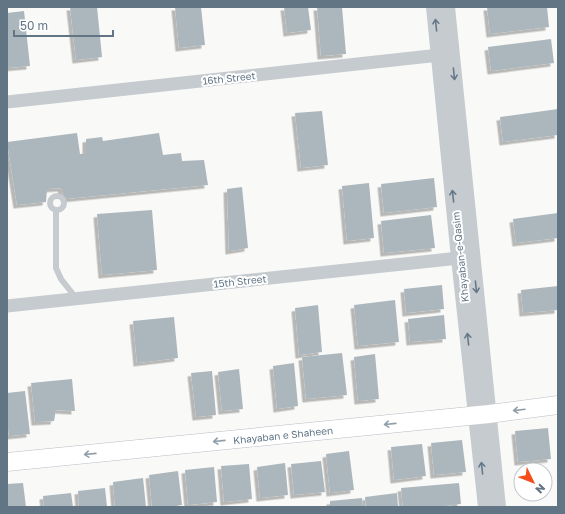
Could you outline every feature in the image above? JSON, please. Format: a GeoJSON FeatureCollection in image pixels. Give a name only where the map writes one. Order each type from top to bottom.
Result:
{"type":"FeatureCollection","features":[{"type":"Feature","properties":{"kind":"main road","name":"Khayaban e Shaheen"},"geometry":{"type":"LineString","coordinates":[[7,462],[483,415],[558,405]]}},
{"type":"Feature","properties":{"kind":"street","name":"Khayaban-e-Qasim"},"geometry":{"type":"LineString","coordinates":[[434,7],[445,54],[483,415],[498,507]]}},
{"type":"Feature","properties":{"kind":"street","name":"Khayaban-e-Qasim"},"geometry":{"type":"LineString","coordinates":[[445,54],[447,7]]}},
{"type":"Feature","properties":{"kind":"street","name":"16th Street"},"geometry":{"type":"LineString","coordinates":[[7,102],[445,54]]}},
{"type":"Feature","properties":{"kind":"street","name":"15th Street"},"geometry":{"type":"LineString","coordinates":[[7,306],[466,257]]}},
{"type":"Feature","properties":{"kind":"street","name":"Khayaban-e-Qasim"},"geometry":{"type":"LineString","coordinates":[[483,415],[486,507]]}},
{"type":"Feature","properties":{"kind":"lane"},"geometry":{"type":"LineString","coordinates":[[56,210],[56,268],[61,279],[76,298]]}},
{"type":"Feature","properties":{"kind":"building"},"geometry":{"type":"Polygon","coordinates":[[[70,7],[97,7],[102,57],[76,60],[70,7]]]}},
{"type":"Feature","properties":{"kind":"building"},"geometry":{"type":"Polygon","coordinates":[[[175,7],[201,7],[205,45],[179,48],[175,7]]]}},
{"type":"Feature","properties":{"kind":"building"},"geometry":{"type":"Polygon","coordinates":[[[284,7],[308,7],[311,30],[287,33],[284,7]]]}},
{"type":"Feature","properties":{"kind":"building"},"geometry":{"type":"Polygon","coordinates":[[[317,7],[342,7],[346,54],[321,56],[317,7]]]}},
{"type":"Feature","properties":{"kind":"building"},"geometry":{"type":"Polygon","coordinates":[[[487,7],[547,7],[549,27],[490,34],[487,7]]]}},
{"type":"Feature","properties":{"kind":"building"},"geometry":{"type":"Polygon","coordinates":[[[24,11],[30,66],[7,68],[7,13],[24,11]]]}},
{"type":"Feature","properties":{"kind":"building"},"geometry":{"type":"Polygon","coordinates":[[[551,39],[554,63],[491,71],[488,47],[551,39]]]}},
{"type":"Feature","properties":{"kind":"building"},"geometry":{"type":"Polygon","coordinates":[[[558,109],[558,135],[503,142],[500,117],[558,109]]]}},
{"type":"Feature","properties":{"kind":"building"},"geometry":{"type":"Polygon","coordinates":[[[322,111],[328,165],[301,168],[295,113],[322,111]]]}},
{"type":"Feature","properties":{"kind":"building"},"geometry":{"type":"Polygon","coordinates":[[[77,133],[80,154],[86,153],[86,139],[102,137],[103,141],[159,133],[163,155],[181,153],[182,161],[204,160],[208,185],[65,199],[61,188],[47,189],[46,202],[17,205],[7,142],[77,133]]]}},
{"type":"Feature","properties":{"kind":"building"},"geometry":{"type":"Polygon","coordinates":[[[434,178],[437,207],[384,213],[381,184],[434,178]]]}},
{"type":"Feature","properties":{"kind":"building"},"geometry":{"type":"Polygon","coordinates":[[[369,183],[374,238],[347,241],[342,186],[369,183]]]}},
{"type":"Feature","properties":{"kind":"building"},"geometry":{"type":"Polygon","coordinates":[[[242,187],[248,248],[229,251],[227,189],[242,187]]]}},
{"type":"Feature","properties":{"kind":"building"},"geometry":{"type":"Polygon","coordinates":[[[152,210],[157,270],[102,275],[97,214],[152,210]]]}},
{"type":"Feature","properties":{"kind":"building"},"geometry":{"type":"Polygon","coordinates":[[[558,213],[558,238],[516,243],[513,219],[558,213]]]}},
{"type":"Feature","properties":{"kind":"building"},"geometry":{"type":"Polygon","coordinates":[[[431,215],[435,248],[384,253],[381,221],[431,215]]]}},
{"type":"Feature","properties":{"kind":"building"},"geometry":{"type":"Polygon","coordinates":[[[442,285],[444,309],[406,313],[404,289],[442,285]]]}},
{"type":"Feature","properties":{"kind":"building"},"geometry":{"type":"Polygon","coordinates":[[[558,286],[558,310],[523,313],[521,290],[558,286]]]}},
{"type":"Feature","properties":{"kind":"building"},"geometry":{"type":"Polygon","coordinates":[[[395,300],[399,342],[358,346],[354,305],[395,300]]]}},
{"type":"Feature","properties":{"kind":"building"},"geometry":{"type":"Polygon","coordinates":[[[318,305],[322,352],[299,355],[295,308],[318,305]]]}},
{"type":"Feature","properties":{"kind":"building"},"geometry":{"type":"Polygon","coordinates":[[[444,315],[446,339],[410,342],[408,319],[444,315]]]}},
{"type":"Feature","properties":{"kind":"building"},"geometry":{"type":"Polygon","coordinates":[[[174,317],[178,358],[137,363],[133,321],[174,317]]]}},
{"type":"Feature","properties":{"kind":"building"},"geometry":{"type":"Polygon","coordinates":[[[342,353],[347,395],[306,399],[302,357],[342,353]]]}},
{"type":"Feature","properties":{"kind":"building"},"geometry":{"type":"Polygon","coordinates":[[[375,354],[379,399],[358,401],[354,357],[375,354]]]}},
{"type":"Feature","properties":{"kind":"building"},"geometry":{"type":"Polygon","coordinates":[[[294,363],[298,406],[277,409],[273,366],[294,363]]]}},
{"type":"Feature","properties":{"kind":"building"},"geometry":{"type":"Polygon","coordinates":[[[239,369],[243,409],[222,411],[218,372],[239,369]]]}},
{"type":"Feature","properties":{"kind":"building"},"geometry":{"type":"Polygon","coordinates":[[[212,371],[216,415],[196,417],[191,373],[212,371]]]}},
{"type":"Feature","properties":{"kind":"building"},"geometry":{"type":"Polygon","coordinates":[[[72,379],[75,411],[56,410],[54,421],[35,422],[31,383],[72,379]]]}},
{"type":"Feature","properties":{"kind":"building"},"geometry":{"type":"Polygon","coordinates":[[[25,391],[30,434],[9,436],[7,421],[7,393],[25,391]]]}},
{"type":"Feature","properties":{"kind":"building"},"geometry":{"type":"Polygon","coordinates":[[[548,428],[551,459],[518,462],[515,431],[548,428]]]}},
{"type":"Feature","properties":{"kind":"building"},"geometry":{"type":"Polygon","coordinates":[[[462,440],[466,472],[434,475],[431,443],[462,440]]]}},
{"type":"Feature","properties":{"kind":"building"},"geometry":{"type":"Polygon","coordinates":[[[422,444],[426,476],[394,480],[391,447],[422,444]]]}},
{"type":"Feature","properties":{"kind":"building"},"geometry":{"type":"Polygon","coordinates":[[[349,451],[354,490],[330,493],[326,454],[349,451]]]}},
{"type":"Feature","properties":{"kind":"building"},"geometry":{"type":"Polygon","coordinates":[[[321,461],[325,492],[294,495],[291,464],[321,461]]]}},
{"type":"Feature","properties":{"kind":"building"},"geometry":{"type":"Polygon","coordinates":[[[285,463],[288,495],[260,498],[257,467],[285,463]]]}},
{"type":"Feature","properties":{"kind":"building"},"geometry":{"type":"Polygon","coordinates":[[[249,464],[252,499],[224,502],[221,466],[249,464]]]}},
{"type":"Feature","properties":{"kind":"building"},"geometry":{"type":"Polygon","coordinates":[[[214,467],[217,502],[188,505],[185,470],[214,467]]]}},
{"type":"Feature","properties":{"kind":"building"},"geometry":{"type":"Polygon","coordinates":[[[178,471],[182,505],[152,507],[149,475],[178,471]]]}},
{"type":"Feature","properties":{"kind":"building"},"geometry":{"type":"Polygon","coordinates":[[[143,478],[146,507],[115,507],[113,482],[143,478]]]}},
{"type":"Feature","properties":{"kind":"building"},"geometry":{"type":"Polygon","coordinates":[[[23,483],[26,507],[7,507],[7,484],[23,483]]]}},
{"type":"Feature","properties":{"kind":"building"},"geometry":{"type":"Polygon","coordinates":[[[459,483],[461,504],[437,507],[403,507],[401,488],[459,483]]]}},
{"type":"Feature","properties":{"kind":"building"},"geometry":{"type":"Polygon","coordinates":[[[105,488],[107,507],[79,507],[78,491],[105,488]]]}},
{"type":"Feature","properties":{"kind":"building"},"geometry":{"type":"Polygon","coordinates":[[[71,493],[73,507],[44,507],[43,496],[71,493]]]}},
{"type":"Feature","properties":{"kind":"building"},"geometry":{"type":"Polygon","coordinates":[[[397,493],[398,507],[366,507],[365,497],[397,493]]]}},
{"type":"Feature","properties":{"kind":"building"},"geometry":{"type":"Polygon","coordinates":[[[362,498],[363,507],[330,507],[330,501],[362,498]]]}}]}
